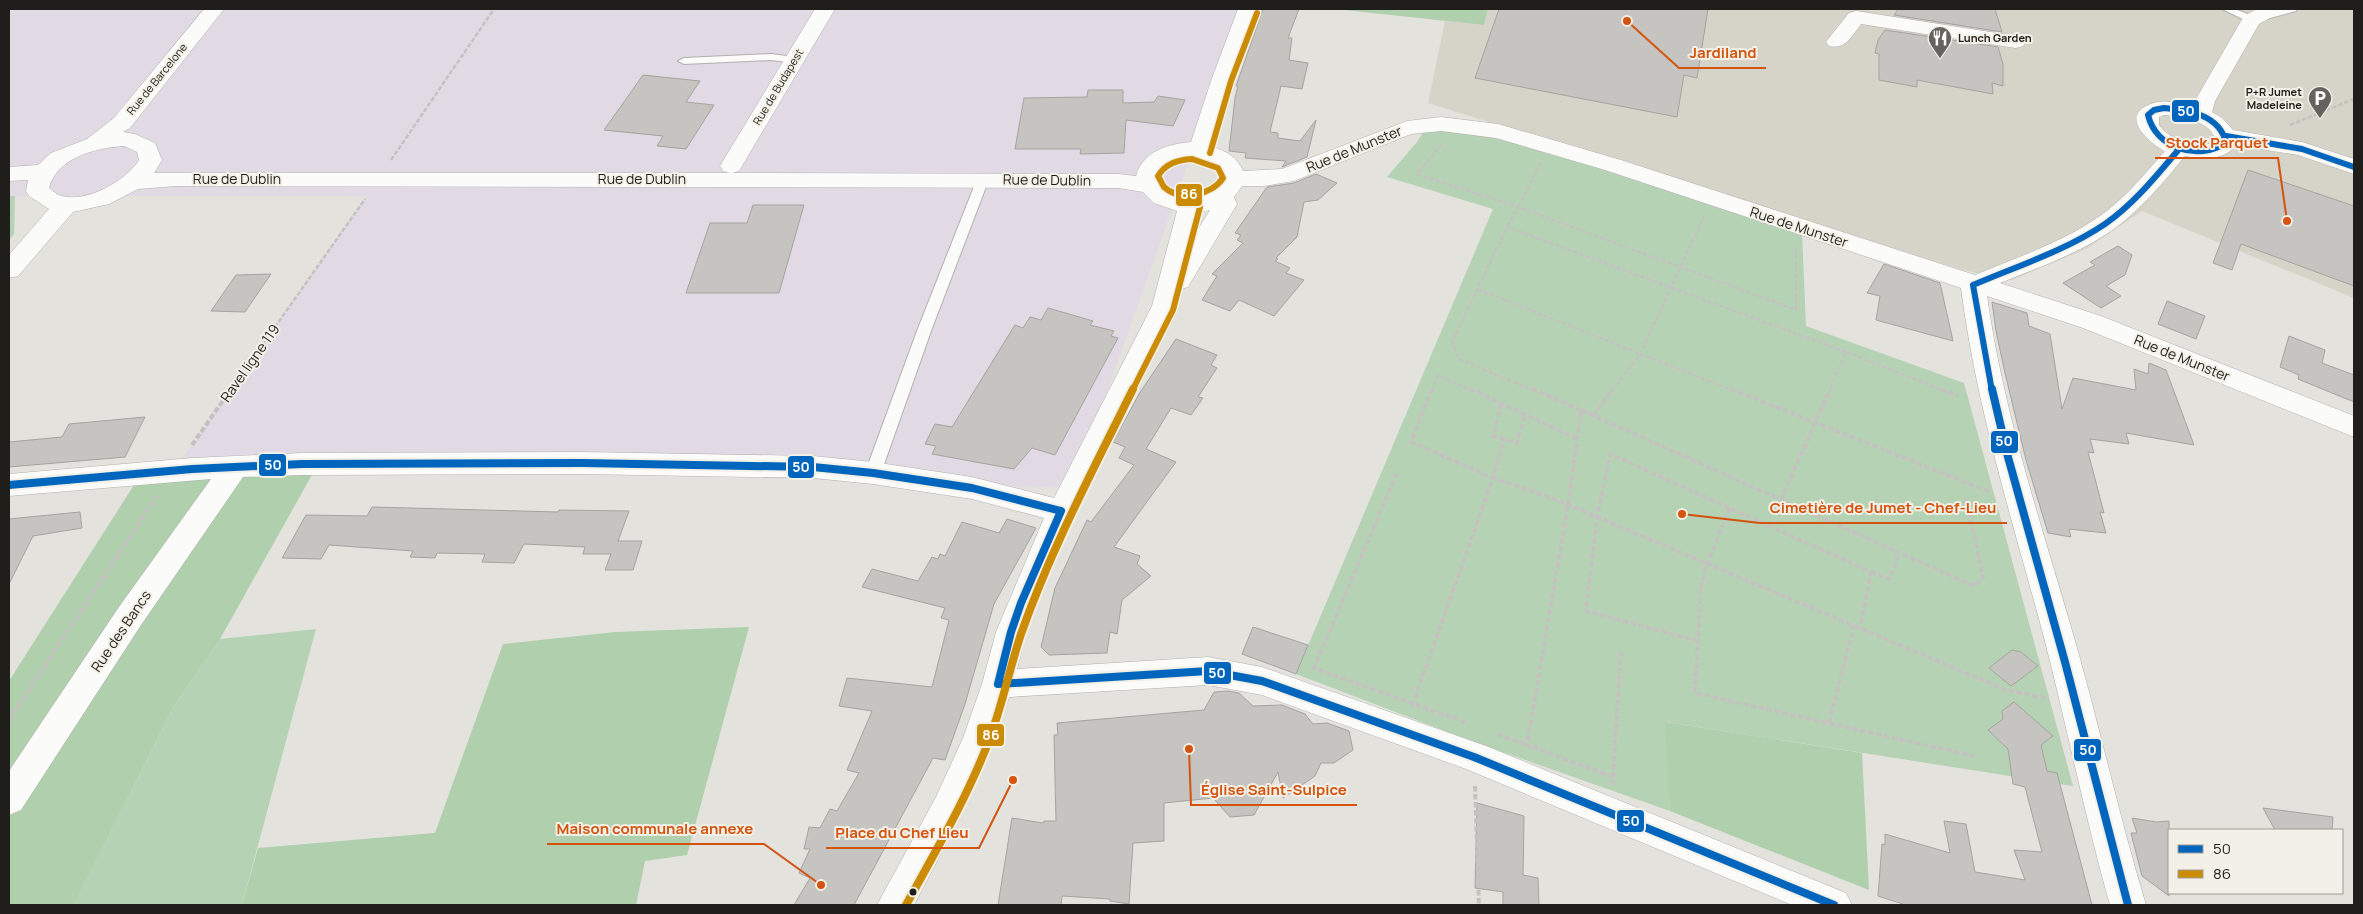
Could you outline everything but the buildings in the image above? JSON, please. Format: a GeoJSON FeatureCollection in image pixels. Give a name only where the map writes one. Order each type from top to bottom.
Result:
{"type":"FeatureCollection","features":[{"type":"Feature","properties":{"kind":"street","name":"Rue de Barcelone"},"geometry":{"type":"LineString","coordinates":[[95,143],[122,123],[214,9]]}},
{"type":"Feature","properties":{"kind":"street","name":"Rue de Barcelone"},"geometry":{"type":"LineString","coordinates":[[127,139],[230,9]]}},
{"type":"Feature","properties":{"kind":"street","name":"Rue de Budapest"},"geometry":{"type":"LineString","coordinates":[[730,166],[825,9]]}},
{"type":"Feature","properties":{"kind":"street"},"geometry":{"type":"LineString","coordinates":[[1200,150],[1222,78],[1248,9]]}},
{"type":"Feature","properties":{"kind":"street"},"geometry":{"type":"LineString","coordinates":[[2200,115],[2204,101],[2251,20],[2272,9]]}},
{"type":"Feature","properties":{"kind":"street"},"geometry":{"type":"LineString","coordinates":[[1836,42],[1858,13],[2016,42]]}},
{"type":"Feature","properties":{"kind":"street"},"geometry":{"type":"LineString","coordinates":[[2226,136],[2226,143],[2218,150],[2195,152],[2180,148],[2157,137],[2149,129],[2146,121],[2148,115],[2154,110],[2177,108],[2212,121],[2226,136],[2302,149],[2354,167]]}},
{"type":"Feature","properties":{"kind":"street","name":"Rue de Munster"},"geometry":{"type":"LineString","coordinates":[[1228,187],[1286,176],[1407,128],[1441,124],[1498,131],[1613,165],[2092,322],[2354,427]]}},
{"type":"Feature","properties":{"kind":"street"},"geometry":{"type":"LineString","coordinates":[[127,139],[148,146],[152,153],[152,162],[135,182],[102,198],[66,204],[47,201],[36,191],[37,182],[43,172],[64,155],[95,143],[127,139]]}},
{"type":"Feature","properties":{"kind":"street"},"geometry":{"type":"LineString","coordinates":[[2128,905],[2095,789],[2057,630],[2019,499],[1978,330],[1974,284],[2067,245],[2105,223],[2143,192],[2180,148]]}},
{"type":"Feature","properties":{"kind":"street"},"geometry":{"type":"LineString","coordinates":[[894,905],[948,808],[979,739],[998,684],[1011,632],[1021,603],[1061,511],[1164,306],[1225,204],[1228,187],[1234,173],[1229,164],[1220,156],[1200,150],[1178,150],[1165,154],[1150,176],[1152,191],[1162,198],[1190,205],[1205,204],[1228,187]]}},
{"type":"Feature","properties":{"kind":"street","name":"Rue de Dublin"},"geometry":{"type":"LineString","coordinates":[[152,162],[188,166],[382,173],[1118,181],[1150,176]]}},
{"type":"Feature","properties":{"kind":"street","name":"Rue de Dublin"},"geometry":{"type":"LineString","coordinates":[[135,182],[176,179],[382,173],[730,166],[1120,171],[1150,176]]}},
{"type":"Feature","properties":{"kind":"street"},"geometry":{"type":"LineString","coordinates":[[9,174],[43,172]]}},
{"type":"Feature","properties":{"kind":"street"},"geometry":{"type":"LineString","coordinates":[[9,270],[66,204]]}},
{"type":"Feature","properties":{"kind":"street"},"geometry":{"type":"LineString","coordinates":[[1164,306],[1190,205]]}},
{"type":"Feature","properties":{"kind":"street"},"geometry":{"type":"LineString","coordinates":[[9,485],[236,466],[302,464],[582,463],[813,467],[873,473],[972,488],[1061,511]]}},
{"type":"Feature","properties":{"kind":"street","name":"Rue des Bancs"},"geometry":{"type":"LineString","coordinates":[[9,799],[130,616],[236,466]]}},
{"type":"Feature","properties":{"kind":"street"},"geometry":{"type":"LineString","coordinates":[[998,684],[1208,671],[1262,681],[1408,718],[1483,745],[1609,813],[1834,905]]}},
{"type":"Feature","properties":{"kind":"lane"},"geometry":{"type":"LineString","coordinates":[[2227,9],[2251,20],[2292,9]]}},
{"type":"Feature","properties":{"kind":"lane"},"geometry":{"type":"LineString","coordinates":[[684,61],[771,57],[795,60]]}},
{"type":"Feature","properties":{"kind":"lane"},"geometry":{"type":"LineString","coordinates":[[873,473],[924,331],[983,180]]}},
{"type":"Feature","properties":{"kind":"path","name":"Ravel ligne 119"},"geometry":{"type":"LineString","coordinates":[[9,720],[174,471],[494,9]]}},
{"type":"Feature","properties":{"kind":"path"},"geometry":{"type":"LineString","coordinates":[[2290,125],[2354,99]]}},
{"type":"Feature","properties":{"kind":"path"},"geometry":{"type":"LineString","coordinates":[[1448,137],[1417,174],[1520,208],[1796,310],[1796,242]]}},
{"type":"Feature","properties":{"kind":"path"},"geometry":{"type":"LineString","coordinates":[[1545,156],[1520,208],[1507,227],[1452,342],[1459,359],[1581,410],[1974,586],[1983,578],[1966,499]]}},
{"type":"Feature","properties":{"kind":"path"},"geometry":{"type":"LineString","coordinates":[[1593,416],[1640,354],[1707,211]]}},
{"type":"Feature","properties":{"kind":"path"},"geometry":{"type":"LineString","coordinates":[[1507,227],[1846,352],[1958,396]]}},
{"type":"Feature","properties":{"kind":"path"},"geometry":{"type":"LineString","coordinates":[[1477,289],[1978,489],[2019,499]]}},
{"type":"Feature","properties":{"kind":"path"},"geometry":{"type":"LineString","coordinates":[[1781,500],[1846,352]]}},
{"type":"Feature","properties":{"kind":"path"},"geometry":{"type":"LineString","coordinates":[[1576,438],[1438,375],[1411,442],[1493,478],[1568,505],[2006,690],[2074,704]]}},
{"type":"Feature","properties":{"kind":"path"},"geometry":{"type":"LineString","coordinates":[[1502,404],[1493,436],[1517,443],[1525,415]]}},
{"type":"Feature","properties":{"kind":"path"},"geometry":{"type":"LineString","coordinates":[[1527,745],[1568,505],[1581,410]]}},
{"type":"Feature","properties":{"kind":"path"},"geometry":{"type":"LineString","coordinates":[[1408,718],[1493,478],[1504,440]]}},
{"type":"Feature","properties":{"kind":"path"},"geometry":{"type":"LineString","coordinates":[[1698,641],[1586,611],[1597,518],[1610,454],[1890,579],[1899,553]]}},
{"type":"Feature","properties":{"kind":"path"},"geometry":{"type":"LineString","coordinates":[[1397,473],[1314,668],[1408,718],[1474,726]]}},
{"type":"Feature","properties":{"kind":"path"},"geometry":{"type":"LineString","coordinates":[[1730,508],[1707,564],[1701,587],[1695,693],[1974,756]]}},
{"type":"Feature","properties":{"kind":"path"},"geometry":{"type":"LineString","coordinates":[[1860,628],[1871,572]]}},
{"type":"Feature","properties":{"kind":"path"},"geometry":{"type":"LineString","coordinates":[[1829,724],[1854,626]]}},
{"type":"Feature","properties":{"kind":"path"},"geometry":{"type":"LineString","coordinates":[[1609,813],[1621,649]]}},
{"type":"Feature","properties":{"kind":"path"},"geometry":{"type":"LineString","coordinates":[[1479,905],[1483,745],[1527,745],[1613,777]]}},
{"type":"Feature","properties":{"kind":"shaded area"},"geometry":{"type":"Polygon","coordinates":[[[9,9],[1243,9],[1073,488],[182,459],[367,196],[9,196],[9,9]]]}},
{"type":"Feature","properties":{"kind":"shaded area"},"geometry":{"type":"Polygon","coordinates":[[[1488,9],[2354,9],[2354,298],[2142,211],[2086,249],[2012,280],[1963,270],[1428,103],[1445,21],[1484,25],[1488,9]]]}},
{"type":"Feature","properties":{"kind":"green space"},"geometry":{"type":"Polygon","coordinates":[[[1335,9],[1488,9],[1484,25],[1335,9]]]}},
{"type":"Feature","properties":{"kind":"green space"},"geometry":{"type":"Polygon","coordinates":[[[1427,126],[1510,140],[1802,233],[1806,326],[1964,383],[2073,786],[1666,722],[1670,811],[1474,742],[1296,674],[1493,209],[1387,177],[1417,142],[1427,126]]]}},
{"type":"Feature","properties":{"kind":"green space"},"geometry":{"type":"Polygon","coordinates":[[[9,196],[15,196],[14,234],[9,240],[9,196]]]}},
{"type":"Feature","properties":{"kind":"green space"},"geometry":{"type":"Polygon","coordinates":[[[318,464],[220,639],[174,706],[74,905],[9,905],[9,799],[137,612],[9,796],[9,681],[141,474],[318,464]]]}},
{"type":"Feature","properties":{"kind":"green space"},"geometry":{"type":"Polygon","coordinates":[[[749,627],[687,855],[645,861],[636,905],[242,905],[258,848],[435,833],[503,644],[615,632],[749,627]]]}},
{"type":"Feature","properties":{"kind":"green space"},"geometry":{"type":"Polygon","coordinates":[[[316,629],[242,905],[74,905],[174,706],[220,639],[316,629]]]}},
{"type":"Feature","properties":{"kind":"green space"},"geometry":{"type":"Polygon","coordinates":[[[1665,722],[1862,753],[1869,890],[1670,811],[1665,722]]]}},
{"type":"Feature","properties":{"kind":"transit line","name":"86"},"geometry":{"type":"LineString","coordinates":[[1210,153],[1231,81],[1257,13]]}},
{"type":"Feature","properties":{"kind":"transit line","name":"50"},"geometry":{"type":"LineString","coordinates":[[2164,108],[2193,112],[2212,120],[2224,134],[2226,143],[2216,149],[2205,152],[2192,152],[2167,143],[2150,126],[2148,115],[2154,110],[2164,108]]}},
{"type":"Feature","properties":{"kind":"transit line","name":"50"},"geometry":{"type":"LineString","coordinates":[[2226,136],[2302,149],[2354,167]]}},
{"type":"Feature","properties":{"kind":"transit line","name":"50"},"geometry":{"type":"LineString","coordinates":[[1973,285],[2040,258],[2090,234],[2116,216],[2135,198],[2180,148]]}},
{"type":"Feature","properties":{"kind":"transit line","name":"86"},"geometry":{"type":"LineString","coordinates":[[1192,159],[1218,168],[1223,178],[1219,185],[1199,194],[1186,195],[1174,193],[1164,187],[1158,176],[1161,171],[1177,161],[1192,159]]}},
{"type":"Feature","properties":{"kind":"transit line","name":"86"},"geometry":{"type":"LineString","coordinates":[[906,905],[957,813],[988,743],[1007,687],[1021,635],[1070,515],[1173,310],[1200,207]]}},
{"type":"Feature","properties":{"kind":"transit line","name":"50"},"geometry":{"type":"LineString","coordinates":[[1973,285],[1997,415],[2065,662],[2128,905]]}},
{"type":"Feature","properties":{"kind":"transit line","name":"50"},"geometry":{"type":"LineString","coordinates":[[9,485],[192,469],[302,464],[582,463],[813,467],[873,473],[972,488],[1061,511]]}},
{"type":"Feature","properties":{"kind":"transit line","name":"50"},"geometry":{"type":"LineString","coordinates":[[998,684],[1011,632],[1021,603],[1061,511]]}},
{"type":"Feature","properties":{"kind":"transit line","name":"50"},"geometry":{"type":"LineString","coordinates":[[998,684],[1208,671],[1262,681],[1474,757],[1834,905]]}},
{"type":"Feature","properties":{"kind":"place","name":"Jardiland"},"geometry":{"type":"Point","coordinates":[1627,21]}},
{"type":"Feature","properties":{"kind":"place","name":"Lunch Garden"},"geometry":{"type":"Point","coordinates":[1940,59]}},
{"type":"Feature","properties":{"kind":"place","name":"P+R Jumet Madeleine"},"geometry":{"type":"Point","coordinates":[2320,119]}},
{"type":"Feature","properties":{"kind":"place","name":"Stock Parquet"},"geometry":{"type":"Point","coordinates":[2287,221]}},
{"type":"Feature","properties":{"kind":"place","name":"Cimetière de Jumet - Chef-Lieu"},"geometry":{"type":"Point","coordinates":[1682,514]}},
{"type":"Feature","properties":{"kind":"place","name":"Église Saint-Sulpice"},"geometry":{"type":"Point","coordinates":[1189,749]}},
{"type":"Feature","properties":{"kind":"place","name":"Place du Chef Lieu"},"geometry":{"type":"Point","coordinates":[1013,780]}},
{"type":"Feature","properties":{"kind":"place","name":"Maison communale annexe"},"geometry":{"type":"Point","coordinates":[821,885]}}]}
